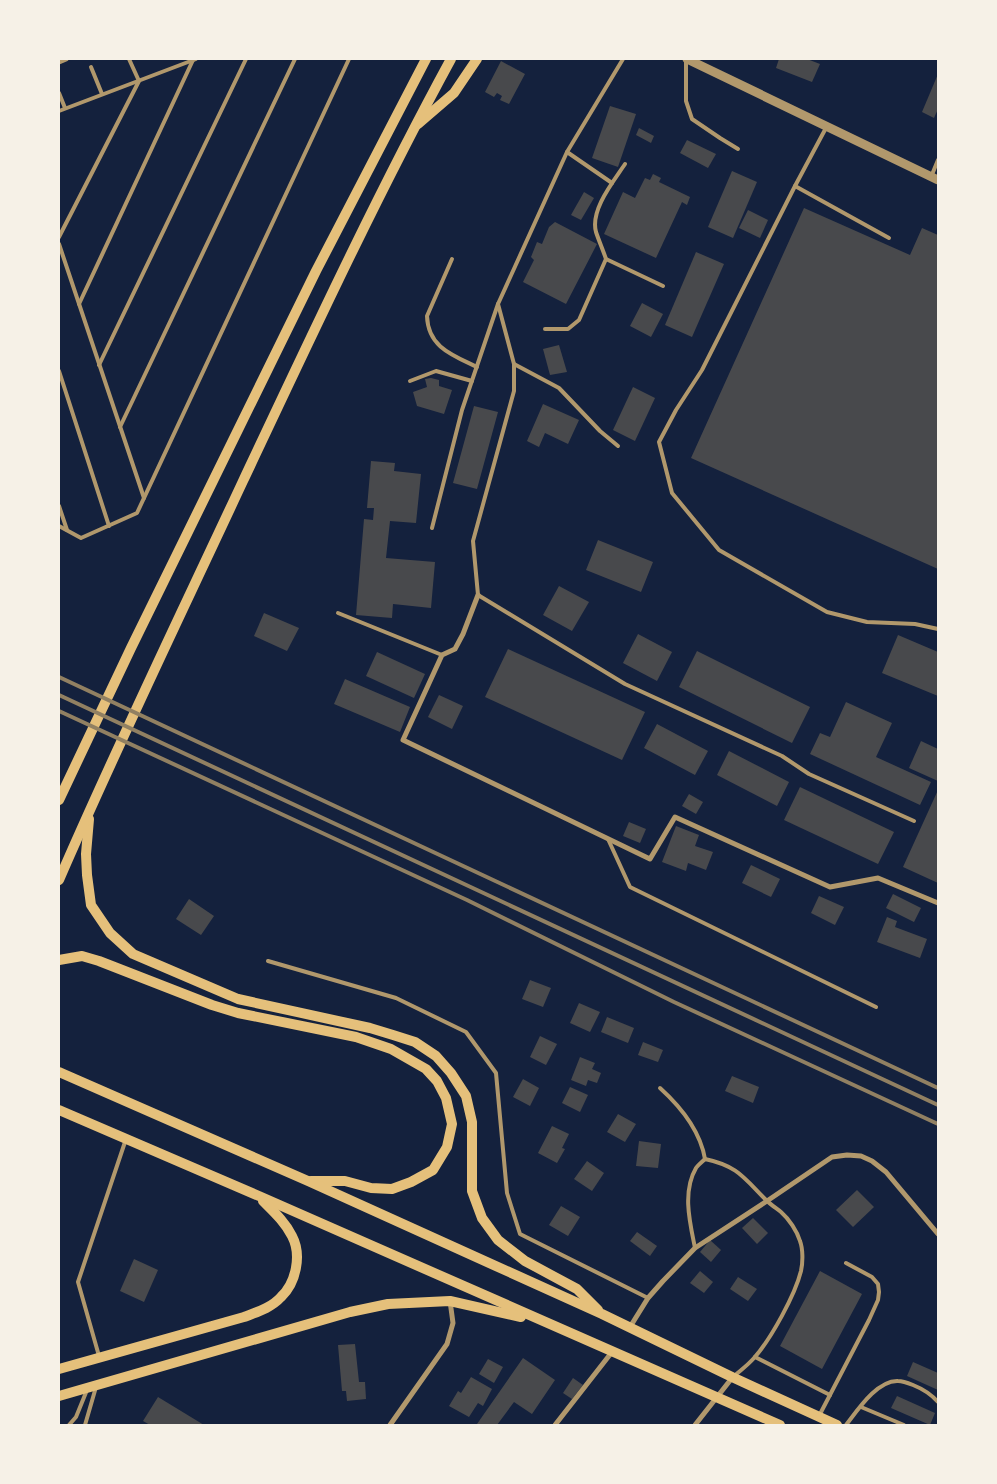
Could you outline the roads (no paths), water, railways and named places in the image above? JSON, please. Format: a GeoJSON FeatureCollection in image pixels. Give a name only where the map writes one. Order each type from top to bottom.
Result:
{"type":"FeatureCollection","features":[{"type":"Feature","properties":{"kind":"main road"},"geometry":{"type":"LineString","coordinates":[[59,800],[64,785],[316,271],[426,59]]}},
{"type":"Feature","properties":{"kind":"main road"},"geometry":{"type":"LineString","coordinates":[[59,880],[96,794],[335,285],[413,128],[451,59]]}},
{"type":"Feature","properties":{"kind":"main road"},"geometry":{"type":"LineString","coordinates":[[413,128],[454,93],[477,59]]}},
{"type":"Feature","properties":{"kind":"main road"},"geometry":{"type":"LineString","coordinates":[[89,810],[86,854],[91,905],[110,934],[133,954],[238,999],[370,1028],[415,1042],[436,1056],[451,1073],[466,1096],[472,1122],[472,1191],[482,1218],[498,1240],[525,1261],[577,1288],[602,1314]]}},
{"type":"Feature","properties":{"kind":"main road"},"geometry":{"type":"LineString","coordinates":[[59,960],[82,956],[238,1013],[365,1040],[391,1049],[413,1060],[426,1069],[437,1081],[446,1098],[452,1124],[447,1147],[433,1170],[411,1182],[392,1189],[371,1188],[346,1181],[308,1181]]}},
{"type":"Feature","properties":{"kind":"main road"},"geometry":{"type":"LineString","coordinates":[[59,1072],[308,1181],[602,1314],[837,1425]]}},
{"type":"Feature","properties":{"kind":"main road"},"geometry":{"type":"LineString","coordinates":[[59,1110],[780,1425]]}},
{"type":"Feature","properties":{"kind":"main road"},"geometry":{"type":"LineString","coordinates":[[59,1370],[244,1317],[265,1310],[282,1297],[292,1281],[298,1260],[293,1238],[283,1222],[259,1196]]}},
{"type":"Feature","properties":{"kind":"main road"},"geometry":{"type":"LineString","coordinates":[[59,1396],[350,1312],[388,1304],[450,1301],[544,1322]]}},
{"type":"Feature","properties":{"kind":"street"},"geometry":{"type":"LineString","coordinates":[[59,62],[66,59]]}},
{"type":"Feature","properties":{"kind":"street"},"geometry":{"type":"LineString","coordinates":[[686,59],[935,178]]}},
{"type":"Feature","properties":{"kind":"street"},"geometry":{"type":"LineString","coordinates":[[478,595],[463,634],[455,649],[442,655],[403,740],[650,859],[675,817],[830,887],[878,878],[938,903]]}},
{"type":"Feature","properties":{"kind":"street"},"geometry":{"type":"LineString","coordinates":[[630,1327],[648,1298],[695,1248],[832,1157],[861,1156],[872,1161],[886,1172],[938,1234]]}},
{"type":"Feature","properties":{"kind":"street"},"geometry":{"type":"LineString","coordinates":[[390,1425],[447,1344],[453,1323],[450,1301]]}},
{"type":"Feature","properties":{"kind":"street"},"geometry":{"type":"LineString","coordinates":[[555,1425],[612,1351]]}},
{"type":"Feature","properties":{"kind":"street"},"geometry":{"type":"LineString","coordinates":[[695,1425],[732,1377]]}},
{"type":"Feature","properties":{"kind":"lane"},"geometry":{"type":"LineString","coordinates":[[129,59],[139,80]]}},
{"type":"Feature","properties":{"kind":"lane"},"geometry":{"type":"LineString","coordinates":[[179,59],[182,64]]}},
{"type":"Feature","properties":{"kind":"lane"},"geometry":{"type":"LineString","coordinates":[[59,111],[194,59]]}},
{"type":"Feature","properties":{"kind":"lane"},"geometry":{"type":"LineString","coordinates":[[79,304],[194,59]]}},
{"type":"Feature","properties":{"kind":"lane"},"geometry":{"type":"LineString","coordinates":[[99,365],[246,59]]}},
{"type":"Feature","properties":{"kind":"lane"},"geometry":{"type":"LineString","coordinates":[[120,428],[295,59]]}},
{"type":"Feature","properties":{"kind":"lane"},"geometry":{"type":"LineString","coordinates":[[59,526],[81,538],[137,513],[349,59]]}},
{"type":"Feature","properties":{"kind":"lane"},"geometry":{"type":"LineString","coordinates":[[432,528],[462,410],[498,304],[567,152],[623,59]]}},
{"type":"Feature","properties":{"kind":"lane"},"geometry":{"type":"LineString","coordinates":[[686,59],[686,101],[692,118],[738,149]]}},
{"type":"Feature","properties":{"kind":"lane"},"geometry":{"type":"LineString","coordinates":[[91,67],[102,94]]}},
{"type":"Feature","properties":{"kind":"lane"},"geometry":{"type":"LineString","coordinates":[[59,237],[139,80]]}},
{"type":"Feature","properties":{"kind":"lane"},"geometry":{"type":"LineString","coordinates":[[59,93],[66,108]]}},
{"type":"Feature","properties":{"kind":"lane"},"geometry":{"type":"LineString","coordinates":[[827,126],[702,370],[676,410],[659,442],[672,493],[719,550],[827,612],[867,622],[915,624],[938,630]]}},
{"type":"Feature","properties":{"kind":"lane"},"geometry":{"type":"LineString","coordinates":[[567,152],[612,184]]}},
{"type":"Feature","properties":{"kind":"lane"},"geometry":{"type":"LineString","coordinates":[[935,178],[938,160]]}},
{"type":"Feature","properties":{"kind":"lane"},"geometry":{"type":"LineString","coordinates":[[625,164],[597,209],[595,230],[606,259],[663,286]]}},
{"type":"Feature","properties":{"kind":"lane"},"geometry":{"type":"LineString","coordinates":[[795,186],[889,238]]}},
{"type":"Feature","properties":{"kind":"lane"},"geometry":{"type":"LineString","coordinates":[[59,244],[144,499]]}},
{"type":"Feature","properties":{"kind":"lane"},"geometry":{"type":"LineString","coordinates":[[452,259],[427,316],[428,325],[435,341],[447,352],[477,367]]}},
{"type":"Feature","properties":{"kind":"lane"},"geometry":{"type":"LineString","coordinates":[[545,329],[568,329],[579,320],[606,259]]}},
{"type":"Feature","properties":{"kind":"lane"},"geometry":{"type":"LineString","coordinates":[[498,304],[514,364],[514,391],[473,541],[478,595],[625,684],[782,756],[809,774],[914,821]]}},
{"type":"Feature","properties":{"kind":"lane"},"geometry":{"type":"LineString","coordinates":[[514,364],[559,388],[600,431],[618,446]]}},
{"type":"Feature","properties":{"kind":"lane"},"geometry":{"type":"LineString","coordinates":[[59,371],[109,526]]}},
{"type":"Feature","properties":{"kind":"lane"},"geometry":{"type":"LineString","coordinates":[[410,381],[436,371],[472,382]]}},
{"type":"Feature","properties":{"kind":"lane"},"geometry":{"type":"LineString","coordinates":[[59,506],[67,531]]}},
{"type":"Feature","properties":{"kind":"lane"},"geometry":{"type":"LineString","coordinates":[[338,614],[442,655]]}},
{"type":"Feature","properties":{"kind":"lane"},"geometry":{"type":"LineString","coordinates":[[608,839],[630,887],[876,1007]]}},
{"type":"Feature","properties":{"kind":"lane"},"geometry":{"type":"LineString","coordinates":[[268,961],[396,998],[466,1032],[496,1073],[507,1193],[520,1234],[648,1298]]}},
{"type":"Feature","properties":{"kind":"lane"},"geometry":{"type":"LineString","coordinates":[[660,1088],[676,1102],[690,1122],[702,1146],[704,1159]]}},
{"type":"Feature","properties":{"kind":"lane"},"geometry":{"type":"LineString","coordinates":[[99,1358],[78,1282],[126,1139]]}},
{"type":"Feature","properties":{"kind":"lane"},"geometry":{"type":"LineString","coordinates":[[704,1159],[720,1162],[737,1171],[783,1214],[800,1240],[802,1254],[802,1269],[787,1306],[755,1357],[732,1377]]}},
{"type":"Feature","properties":{"kind":"lane"},"geometry":{"type":"LineString","coordinates":[[695,1248],[688,1195],[696,1168],[704,1159]]}},
{"type":"Feature","properties":{"kind":"lane"},"geometry":{"type":"LineString","coordinates":[[818,1417],[878,1300],[878,1284],[872,1277],[846,1262]]}},
{"type":"Feature","properties":{"kind":"lane"},"geometry":{"type":"LineString","coordinates":[[755,1357],[830,1396]]}},
{"type":"Feature","properties":{"kind":"lane"},"geometry":{"type":"LineString","coordinates":[[846,1425],[877,1389],[886,1383],[897,1381],[920,1388],[938,1402]]}},
{"type":"Feature","properties":{"kind":"lane"},"geometry":{"type":"LineString","coordinates":[[69,1425],[76,1417],[92,1386]]}},
{"type":"Feature","properties":{"kind":"lane"},"geometry":{"type":"LineString","coordinates":[[85,1425],[92,1386]]}},
{"type":"Feature","properties":{"kind":"lane"},"geometry":{"type":"LineString","coordinates":[[861,1406],[904,1425]]}},
{"type":"Feature","properties":{"kind":"railway"},"geometry":{"type":"LineString","coordinates":[[59,677],[938,1088]]}},
{"type":"Feature","properties":{"kind":"railway"},"geometry":{"type":"LineString","coordinates":[[59,695],[938,1105]]}},
{"type":"Feature","properties":{"kind":"railway"},"geometry":{"type":"LineString","coordinates":[[59,711],[467,900],[674,1002],[938,1124]]}}]}
